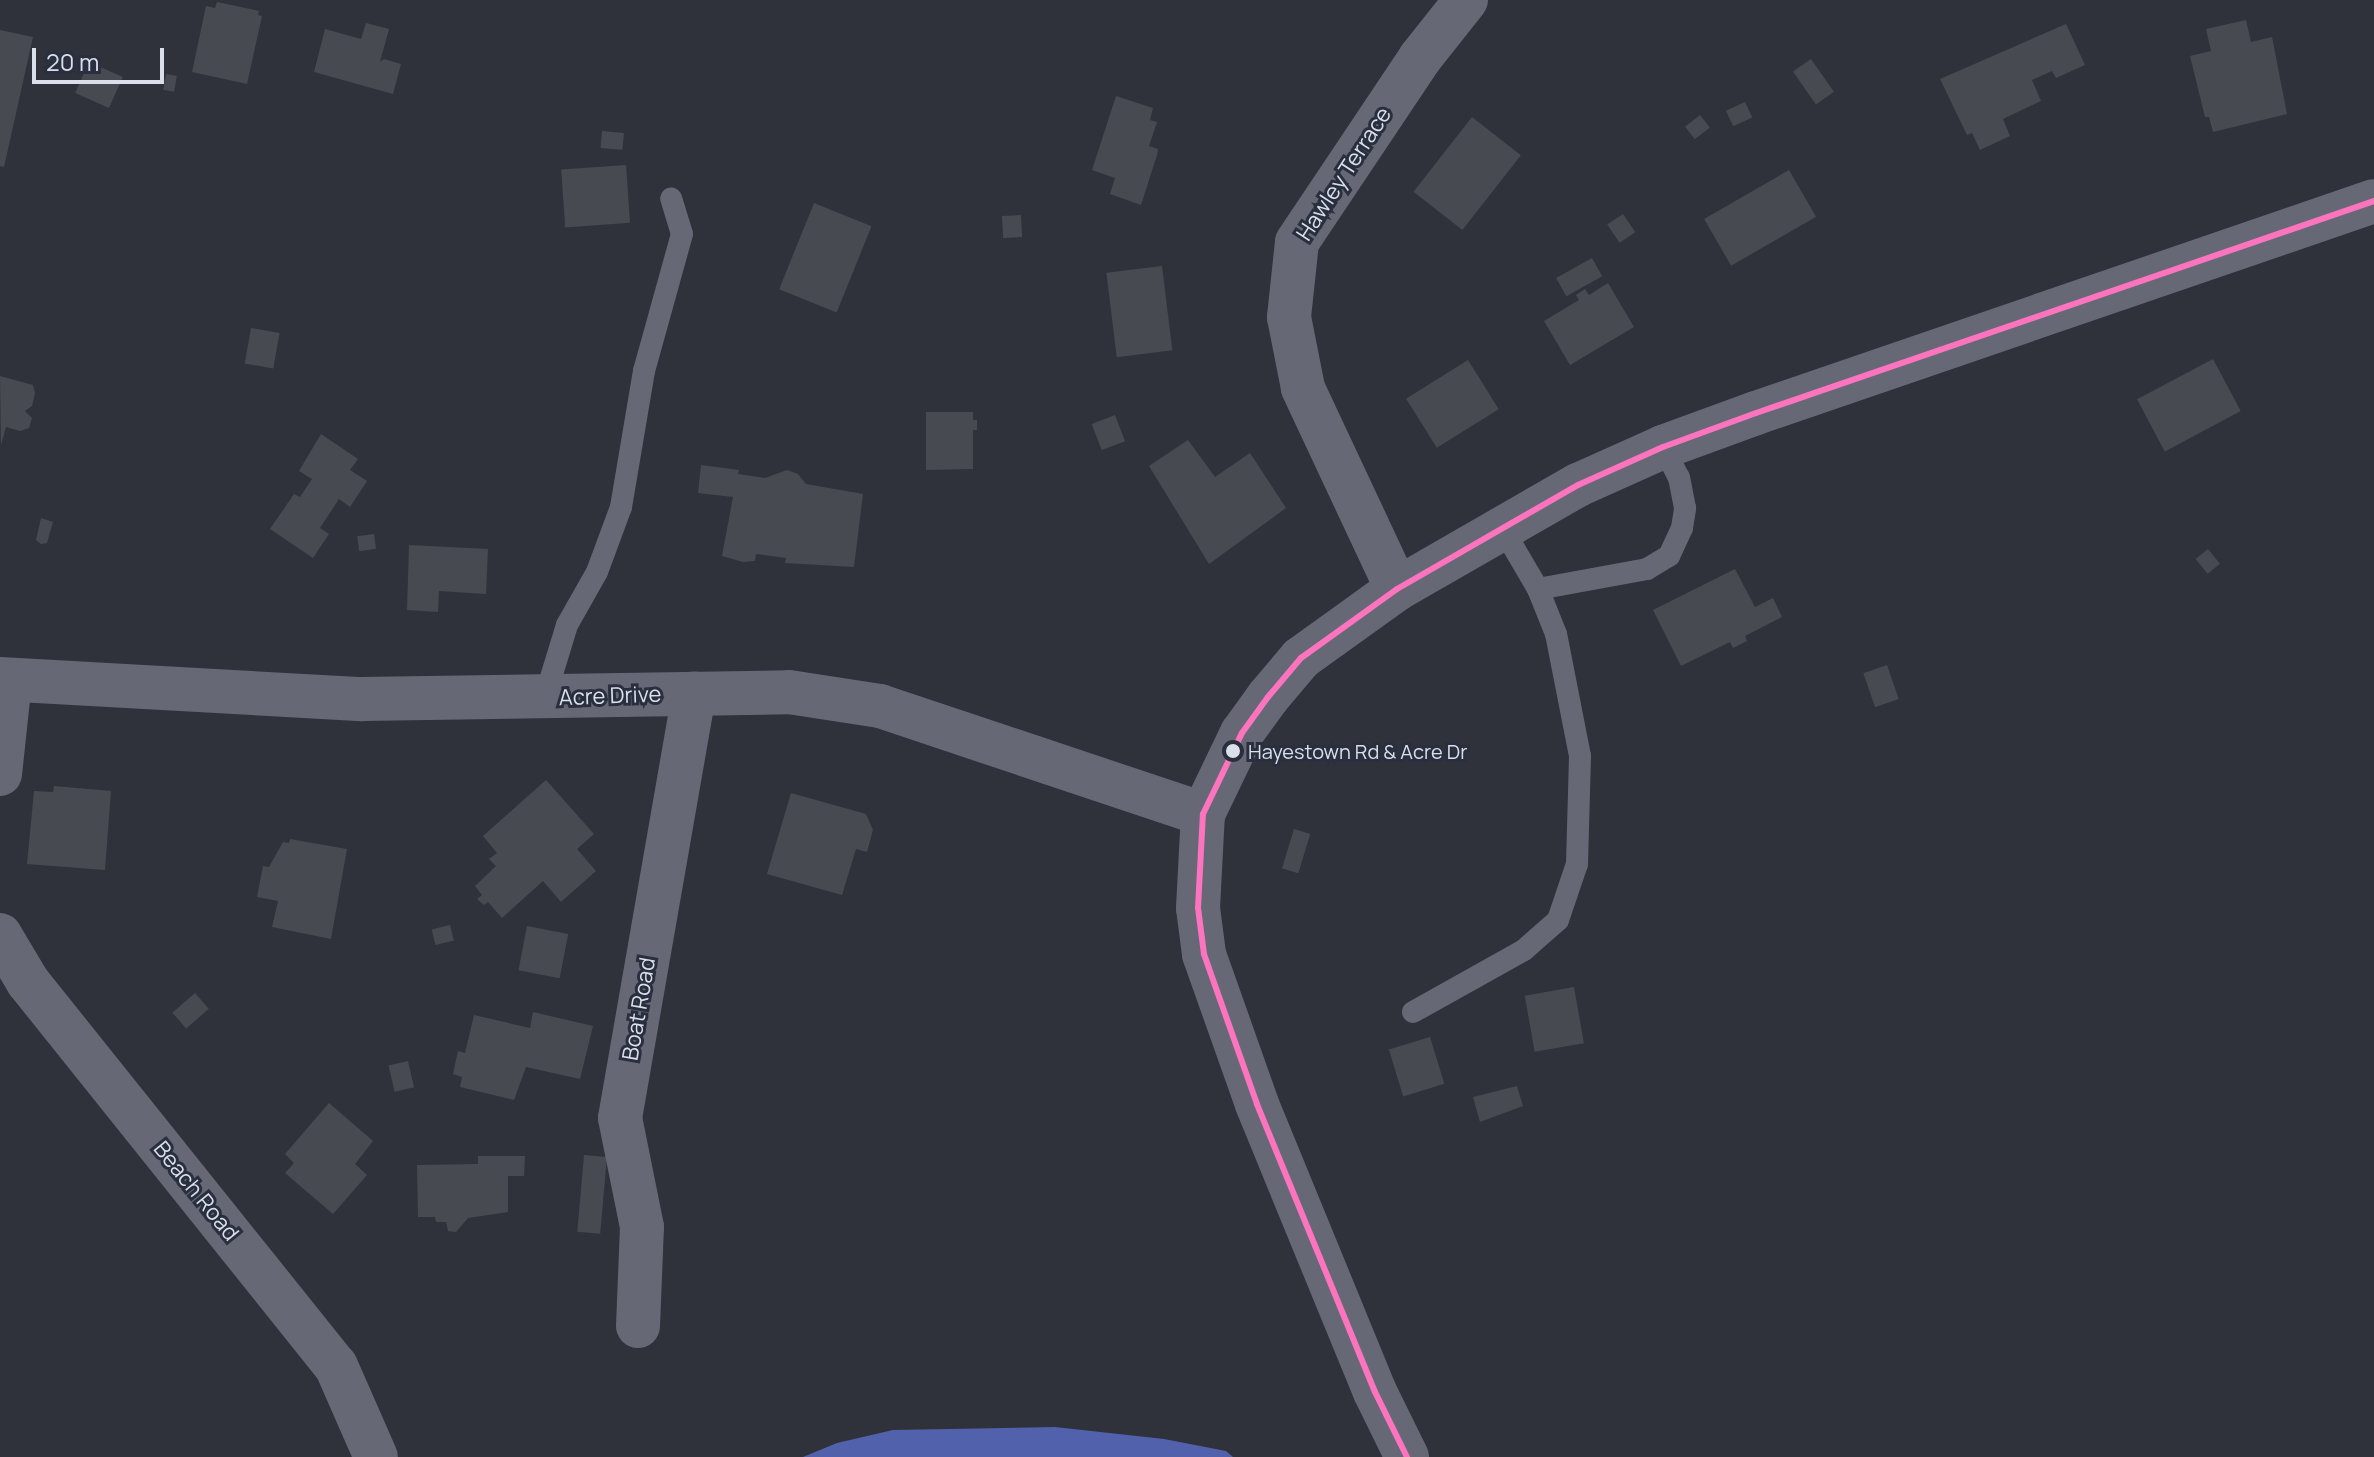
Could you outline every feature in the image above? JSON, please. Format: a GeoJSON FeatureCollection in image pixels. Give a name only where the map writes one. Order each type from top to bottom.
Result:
{"type":"FeatureCollection","features":[{"type":"Feature","properties":{"kind":"street","name":"Hawley Terrace"},"geometry":{"type":"LineString","coordinates":[[1397,589],[1303,388],[1289,317],[1297,242],[1420,58],[1466,0]]}},
{"type":"Feature","properties":{"kind":"street"},"geometry":{"type":"LineString","coordinates":[[1407,1457],[1375,1392],[1263,1118],[1204,954],[1198,908],[1203,814],[1242,733],[1268,697],[1301,658],[1397,589],[1501,526],[1578,485],[1663,447],[2374,201]]}},
{"type":"Feature","properties":{"kind":"street"},"geometry":{"type":"LineString","coordinates":[[0,774],[5,680]]}},
{"type":"Feature","properties":{"kind":"street","name":"Acre Drive"},"geometry":{"type":"LineString","coordinates":[[5,680],[362,699],[789,692],[880,706],[1203,814]]}},
{"type":"Feature","properties":{"kind":"street","name":"Boat Road"},"geometry":{"type":"LineString","coordinates":[[638,1326],[642,1227],[620,1118],[694,693]]}},
{"type":"Feature","properties":{"kind":"street","name":"Beach Road"},"geometry":{"type":"LineString","coordinates":[[0,935],[28,982],[336,1366],[376,1457]]}},
{"type":"Feature","properties":{"kind":"lane"},"geometry":{"type":"LineString","coordinates":[[545,697],[567,625],[597,572],[621,507],[644,371],[682,234],[671,199]]}},
{"type":"Feature","properties":{"kind":"lane"},"geometry":{"type":"LineString","coordinates":[[1538,589],[1647,569],[1669,556],[1682,528],[1685,508],[1679,478],[1663,447]]}},
{"type":"Feature","properties":{"kind":"lane"},"geometry":{"type":"LineString","coordinates":[[1413,1012],[1524,950],[1558,920],[1577,864],[1580,756],[1556,634],[1538,589],[1501,526]]}},
{"type":"Feature","properties":{"kind":"water"},"geometry":{"type":"Polygon","coordinates":[[[1055,1427],[1164,1439],[1226,1451],[1233,1457],[803,1457],[837,1443],[893,1430],[1055,1427]]]}},
{"type":"Feature","properties":{"kind":"building"},"geometry":{"type":"Polygon","coordinates":[[[217,2],[259,11],[258,15],[262,16],[247,84],[192,72],[206,6],[215,8],[217,2]]]}},
{"type":"Feature","properties":{"kind":"building"},"geometry":{"type":"Polygon","coordinates":[[[2246,20],[2251,42],[2272,37],[2287,114],[2213,132],[2209,117],[2205,117],[2190,56],[2211,51],[2206,29],[2246,20]]]}},
{"type":"Feature","properties":{"kind":"building"},"geometry":{"type":"Polygon","coordinates":[[[366,23],[389,29],[380,62],[384,59],[401,64],[393,94],[314,72],[325,29],[361,39],[366,23]]]}},
{"type":"Feature","properties":{"kind":"building"},"geometry":{"type":"Polygon","coordinates":[[[2066,24],[2085,65],[2056,78],[2052,71],[2032,80],[2041,101],[2003,119],[2010,136],[1980,150],[1972,133],[1967,135],[1940,79],[2066,24]]]}},
{"type":"Feature","properties":{"kind":"building"},"geometry":{"type":"Polygon","coordinates":[[[0,30],[33,37],[4,167],[0,166],[0,30]]]}},
{"type":"Feature","properties":{"kind":"building"},"geometry":{"type":"Polygon","coordinates":[[[1811,59],[1834,92],[1816,104],[1793,72],[1811,59]]]}},
{"type":"Feature","properties":{"kind":"building"},"geometry":{"type":"Polygon","coordinates":[[[89,62],[123,77],[109,108],[75,93],[89,62]]]}},
{"type":"Feature","properties":{"kind":"building"},"geometry":{"type":"Polygon","coordinates":[[[166,74],[177,76],[174,92],[163,90],[166,74]]]}},
{"type":"Feature","properties":{"kind":"building"},"geometry":{"type":"Polygon","coordinates":[[[1116,96],[1153,108],[1150,120],[1157,122],[1149,146],[1158,149],[1157,155],[1141,205],[1110,194],[1115,178],[1092,170],[1116,96]]]}},
{"type":"Feature","properties":{"kind":"building"},"geometry":{"type":"Polygon","coordinates":[[[1745,102],[1752,117],[1733,126],[1726,111],[1745,102]]]}},
{"type":"Feature","properties":{"kind":"building"},"geometry":{"type":"Polygon","coordinates":[[[1700,115],[1710,128],[1695,139],[1685,127],[1700,115]]]}},
{"type":"Feature","properties":{"kind":"building"},"geometry":{"type":"Polygon","coordinates":[[[1472,117],[1521,155],[1462,230],[1414,192],[1472,117]]]}},
{"type":"Feature","properties":{"kind":"building"},"geometry":{"type":"Polygon","coordinates":[[[602,131],[624,133],[622,150],[601,148],[602,131]]]}},
{"type":"Feature","properties":{"kind":"building"},"geometry":{"type":"Polygon","coordinates":[[[626,165],[630,223],[565,227],[561,170],[626,165]]]}},
{"type":"Feature","properties":{"kind":"building"},"geometry":{"type":"Polygon","coordinates":[[[1789,170],[1816,217],[1731,266],[1704,219],[1789,170]]]}},
{"type":"Feature","properties":{"kind":"building"},"geometry":{"type":"Polygon","coordinates":[[[814,203],[871,226],[837,312],[779,289],[814,203]]]}},
{"type":"Feature","properties":{"kind":"building"},"geometry":{"type":"Polygon","coordinates":[[[1623,214],[1635,232],[1620,243],[1607,225],[1623,214]]]}},
{"type":"Feature","properties":{"kind":"building"},"geometry":{"type":"Polygon","coordinates":[[[1021,215],[1022,237],[1003,238],[1002,216],[1021,215]]]}},
{"type":"Feature","properties":{"kind":"building"},"geometry":{"type":"Polygon","coordinates":[[[1592,258],[1602,276],[1566,296],[1556,278],[1592,258]]]}},
{"type":"Feature","properties":{"kind":"building"},"geometry":{"type":"Polygon","coordinates":[[[1162,266],[1172,350],[1117,357],[1106,273],[1162,266]]]}},
{"type":"Feature","properties":{"kind":"building"},"geometry":{"type":"Polygon","coordinates":[[[1608,283],[1634,327],[1570,365],[1544,321],[1579,300],[1576,295],[1585,289],[1589,295],[1608,283]]]}},
{"type":"Feature","properties":{"kind":"building"},"geometry":{"type":"Polygon","coordinates":[[[251,328],[280,333],[273,368],[245,363],[251,328]]]}},
{"type":"Feature","properties":{"kind":"building"},"geometry":{"type":"Polygon","coordinates":[[[2213,359],[2241,411],[2165,451],[2137,399],[2213,359]]]}},
{"type":"Feature","properties":{"kind":"building"},"geometry":{"type":"Polygon","coordinates":[[[1468,360],[1499,409],[1437,448],[1406,399],[1468,360]]]}},
{"type":"Feature","properties":{"kind":"building"},"geometry":{"type":"Polygon","coordinates":[[[0,376],[33,385],[35,393],[32,406],[25,411],[32,418],[29,428],[20,431],[6,427],[1,445],[0,376]]]}},
{"type":"Feature","properties":{"kind":"building"},"geometry":{"type":"Polygon","coordinates":[[[926,412],[973,412],[977,430],[973,430],[973,469],[926,470],[926,412]]]}},
{"type":"Feature","properties":{"kind":"building"},"geometry":{"type":"Polygon","coordinates":[[[1115,415],[1125,441],[1102,450],[1092,424],[1115,415]]]}},
{"type":"Feature","properties":{"kind":"building"},"geometry":{"type":"Polygon","coordinates":[[[321,434],[358,459],[350,470],[367,481],[350,507],[339,499],[320,528],[329,534],[313,558],[270,529],[294,494],[300,497],[312,479],[299,471],[321,434]]]}},
{"type":"Feature","properties":{"kind":"building"},"geometry":{"type":"Polygon","coordinates":[[[1188,440],[1215,477],[1250,453],[1286,508],[1209,564],[1149,466],[1188,440]]]}},
{"type":"Feature","properties":{"kind":"building"},"geometry":{"type":"Polygon","coordinates":[[[701,465],[739,470],[738,474],[765,478],[787,470],[798,474],[806,484],[863,494],[854,567],[785,563],[786,558],[756,554],[755,561],[743,562],[722,556],[733,497],[698,493],[701,465]]]}},
{"type":"Feature","properties":{"kind":"building"},"geometry":{"type":"Polygon","coordinates":[[[41,518],[53,522],[47,543],[41,544],[36,540],[41,518]]]}},
{"type":"Feature","properties":{"kind":"building"},"geometry":{"type":"Polygon","coordinates":[[[374,534],[376,549],[359,551],[357,536],[374,534]]]}},
{"type":"Feature","properties":{"kind":"building"},"geometry":{"type":"Polygon","coordinates":[[[409,545],[488,549],[486,594],[439,591],[438,612],[407,610],[409,545]]]}},
{"type":"Feature","properties":{"kind":"building"},"geometry":{"type":"Polygon","coordinates":[[[2208,549],[2220,564],[2208,574],[2196,559],[2208,549]]]}},
{"type":"Feature","properties":{"kind":"building"},"geometry":{"type":"Polygon","coordinates":[[[1735,569],[1755,607],[1773,598],[1782,617],[1745,636],[1747,641],[1733,648],[1730,642],[1681,666],[1653,610],[1735,569]]]}},
{"type":"Feature","properties":{"kind":"building"},"geometry":{"type":"Polygon","coordinates":[[[1887,665],[1899,699],[1875,707],[1863,673],[1887,665]]]}},
{"type":"Feature","properties":{"kind":"building"},"geometry":{"type":"Polygon","coordinates":[[[546,780],[594,834],[577,849],[596,871],[561,902],[543,881],[502,918],[488,902],[484,905],[477,899],[482,895],[475,886],[496,866],[489,859],[497,853],[483,836],[546,780]]]}},
{"type":"Feature","properties":{"kind":"building"},"geometry":{"type":"Polygon","coordinates":[[[54,786],[111,791],[105,870],[27,864],[34,791],[53,792],[54,786]]]}},
{"type":"Feature","properties":{"kind":"building"},"geometry":{"type":"Polygon","coordinates":[[[791,793],[866,814],[873,830],[867,852],[856,849],[842,895],[767,874],[791,793]]]}},
{"type":"Feature","properties":{"kind":"building"},"geometry":{"type":"Polygon","coordinates":[[[1294,829],[1310,834],[1298,873],[1282,868],[1294,829]]]}},
{"type":"Feature","properties":{"kind":"building"},"geometry":{"type":"Polygon","coordinates":[[[290,839],[347,849],[331,939],[272,927],[278,901],[257,897],[263,866],[269,867],[283,842],[289,843],[290,839]]]}},
{"type":"Feature","properties":{"kind":"building"},"geometry":{"type":"Polygon","coordinates":[[[450,925],[454,941],[435,945],[432,930],[450,925]]]}},
{"type":"Feature","properties":{"kind":"building"},"geometry":{"type":"Polygon","coordinates":[[[527,926],[568,934],[560,978],[518,970],[527,926]]]}},
{"type":"Feature","properties":{"kind":"building"},"geometry":{"type":"Polygon","coordinates":[[[1574,987],[1584,1043],[1535,1052],[1525,996],[1574,987]]]}},
{"type":"Feature","properties":{"kind":"building"},"geometry":{"type":"Polygon","coordinates":[[[195,993],[209,1009],[186,1029],[172,1013],[195,993]]]}},
{"type":"Feature","properties":{"kind":"building"},"geometry":{"type":"Polygon","coordinates":[[[533,1012],[593,1026],[580,1079],[526,1067],[514,1100],[460,1087],[462,1077],[453,1074],[458,1051],[465,1053],[474,1015],[530,1028],[533,1012]]]}},
{"type":"Feature","properties":{"kind":"building"},"geometry":{"type":"Polygon","coordinates":[[[1430,1037],[1444,1084],[1403,1096],[1389,1050],[1430,1037]]]}},
{"type":"Feature","properties":{"kind":"building"},"geometry":{"type":"Polygon","coordinates":[[[408,1061],[414,1087],[395,1092],[389,1065],[408,1061]]]}},
{"type":"Feature","properties":{"kind":"building"},"geometry":{"type":"Polygon","coordinates":[[[1517,1086],[1523,1106],[1480,1122],[1473,1097],[1517,1086]]]}},
{"type":"Feature","properties":{"kind":"building"},"geometry":{"type":"Polygon","coordinates":[[[329,1103],[373,1141],[355,1164],[367,1175],[333,1214],[285,1173],[294,1163],[285,1154],[329,1103]]]}},
{"type":"Feature","properties":{"kind":"building"},"geometry":{"type":"Polygon","coordinates":[[[584,1155],[607,1157],[600,1234],[577,1232],[584,1155]]]}},
{"type":"Feature","properties":{"kind":"building"},"geometry":{"type":"Polygon","coordinates":[[[478,1156],[525,1156],[524,1176],[508,1176],[508,1212],[468,1218],[456,1232],[448,1231],[446,1222],[436,1222],[435,1217],[418,1217],[417,1165],[478,1164],[478,1156]]]}},
{"type":"Feature","properties":{"kind":"transit line"},"geometry":{"type":"LineString","coordinates":[[1407,1457],[1375,1392],[1257,1104],[1204,954],[1198,908],[1203,814],[1242,733],[1268,697],[1301,658],[1397,589],[1578,485],[1663,447],[1756,413],[2374,201]]}},
{"type":"Feature","properties":{"kind":"place","name":"Hayestown Rd & Acre Dr"},"geometry":{"type":"Point","coordinates":[1233,751]}}]}
